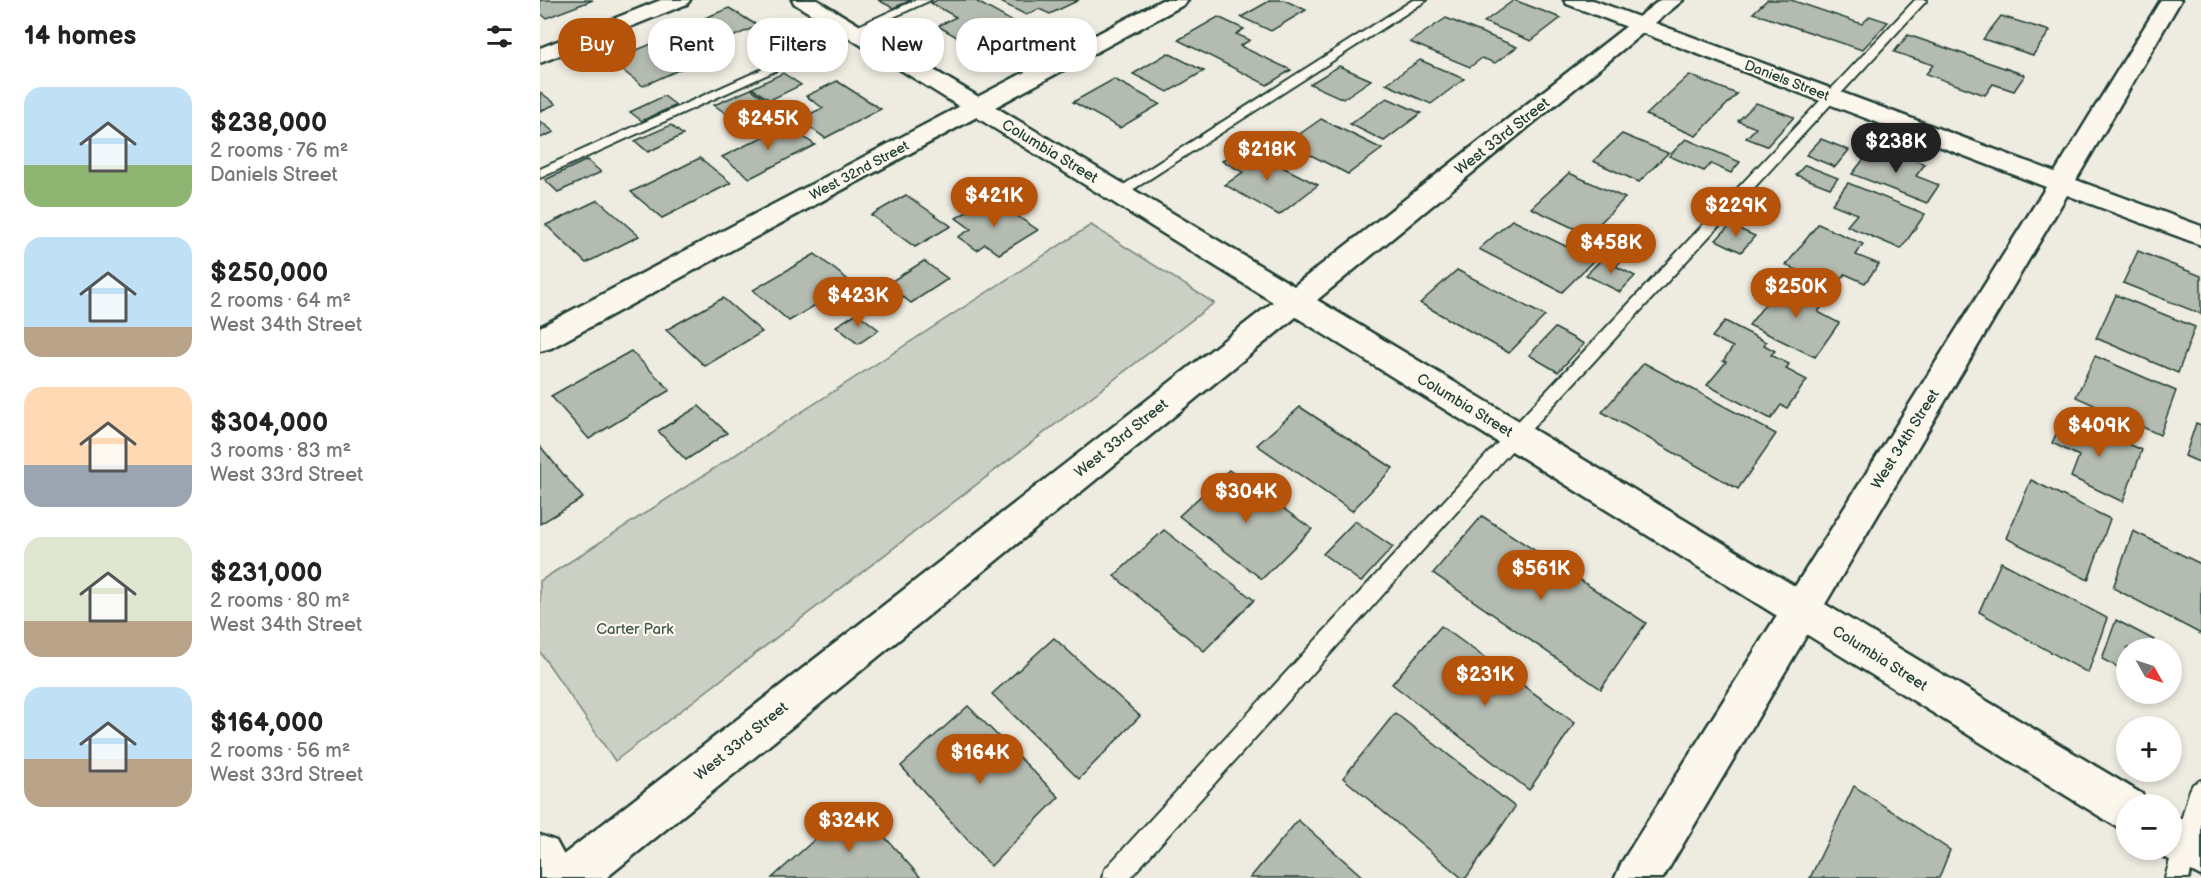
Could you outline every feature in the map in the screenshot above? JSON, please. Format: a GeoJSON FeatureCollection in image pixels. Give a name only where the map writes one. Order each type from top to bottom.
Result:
{"type":"FeatureCollection","features":[{"type":"Feature","properties":{"kind":"street"},"geometry":{"type":"LineString","coordinates":[[540,56],[681,0]]}},
{"type":"Feature","properties":{"kind":"street","name":"Columbia Street"},"geometry":{"type":"LineString","coordinates":[[802,0],[2116,802]]}},
{"type":"Feature","properties":{"kind":"street","name":"West 32nd Street"},"geometry":{"type":"LineString","coordinates":[[540,340],[1178,0]]}},
{"type":"Feature","properties":{"kind":"street","name":"Daniels Street"},"geometry":{"type":"LineString","coordinates":[[1575,0],[2201,236]]}},
{"type":"Feature","properties":{"kind":"street","name":"West 33rd Street"},"geometry":{"type":"LineString","coordinates":[[570,878],[1293,300],[1673,0]]}},
{"type":"Feature","properties":{"kind":"street","name":"West 34th Street"},"geometry":{"type":"LineString","coordinates":[[1638,878],[1800,609],[2062,184],[2171,0]]}},
{"type":"Feature","properties":{"kind":"street"},"geometry":{"type":"LineString","coordinates":[[540,857],[553,878]]}},
{"type":"Feature","properties":{"kind":"lane"},"geometry":{"type":"LineString","coordinates":[[540,174],[926,0]]}},
{"type":"Feature","properties":{"kind":"lane"},"geometry":{"type":"LineString","coordinates":[[1118,193],[1421,0]]}},
{"type":"Feature","properties":{"kind":"lane"},"geometry":{"type":"LineString","coordinates":[[1114,878],[1516,436],[1921,0]]}},
{"type":"Feature","properties":{"kind":"lane"},"geometry":{"type":"LineString","coordinates":[[2184,854],[2201,792]]}},
{"type":"Feature","properties":{"kind":"green space","name":"Carter Park"},"geometry":{"type":"Polygon","coordinates":[[[1091,225],[1214,303],[615,761],[540,652],[540,581],[1091,225]]]}},
{"type":"Feature","properties":{"kind":"building"},"geometry":{"type":"Polygon","coordinates":[[[540,0],[593,0],[546,18],[540,13],[540,0]]]}},
{"type":"Feature","properties":{"kind":"building"},"geometry":{"type":"Polygon","coordinates":[[[878,0],[912,0],[893,8],[878,0]]]}},
{"type":"Feature","properties":{"kind":"building"},"geometry":{"type":"Polygon","coordinates":[[[937,0],[974,0],[1006,18],[956,18],[956,37],[944,30],[944,23],[956,17],[931,3],[937,0]]]}},
{"type":"Feature","properties":{"kind":"building"},"geometry":{"type":"Polygon","coordinates":[[[997,0],[1079,0],[1050,14],[1039,9],[1026,15],[997,0]]]}},
{"type":"Feature","properties":{"kind":"building"},"geometry":{"type":"Polygon","coordinates":[[[1271,0],[1284,0],[1306,10],[1271,31],[1241,17],[1271,0]]]}},
{"type":"Feature","properties":{"kind":"building"},"geometry":{"type":"Polygon","coordinates":[[[1514,0],[1561,18],[1531,41],[1484,22],[1514,0]]]}},
{"type":"Feature","properties":{"kind":"building"},"geometry":{"type":"Polygon","coordinates":[[[1767,0],[1791,0],[1862,24],[1870,16],[1888,22],[1862,50],[1753,13],[1767,0]]]}},
{"type":"Feature","properties":{"kind":"building"},"geometry":{"type":"Polygon","coordinates":[[[729,8],[747,19],[747,31],[735,36],[735,18],[705,18],[729,8]]]}},
{"type":"Feature","properties":{"kind":"building"},"geometry":{"type":"Polygon","coordinates":[[[2001,16],[2050,31],[2033,55],[1983,39],[2001,16]]]}},
{"type":"Feature","properties":{"kind":"building"},"geometry":{"type":"Polygon","coordinates":[[[1218,17],[1244,29],[1236,34],[1250,40],[1240,46],[1291,70],[1267,85],[1178,40],[1218,17]]]}},
{"type":"Feature","properties":{"kind":"building"},"geometry":{"type":"Polygon","coordinates":[[[1446,18],[1517,47],[1495,63],[1482,58],[1470,67],[1410,42],[1446,18]]]}},
{"type":"Feature","properties":{"kind":"building"},"geometry":{"type":"Polygon","coordinates":[[[1908,35],[2025,75],[2014,91],[1993,84],[1985,95],[1926,74],[1933,65],[1894,52],[1908,35]]]}},
{"type":"Feature","properties":{"kind":"building"},"geometry":{"type":"Polygon","coordinates":[[[648,45],[648,72],[674,72],[643,86],[625,72],[636,72],[636,50],[648,45]]]}},
{"type":"Feature","properties":{"kind":"building"},"geometry":{"type":"Polygon","coordinates":[[[1168,53],[1204,71],[1168,92],[1133,74],[1168,53]]]}},
{"type":"Feature","properties":{"kind":"building"},"geometry":{"type":"Polygon","coordinates":[[[1420,60],[1464,79],[1431,104],[1386,84],[1420,60]]]}},
{"type":"Feature","properties":{"kind":"building"},"geometry":{"type":"Polygon","coordinates":[[[1339,66],[1371,80],[1343,99],[1310,84],[1339,66]]]}},
{"type":"Feature","properties":{"kind":"building"},"geometry":{"type":"Polygon","coordinates":[[[783,73],[801,85],[770,100],[752,88],[783,73]]]}},
{"type":"Feature","properties":{"kind":"building"},"geometry":{"type":"Polygon","coordinates":[[[1689,75],[1737,94],[1696,136],[1646,115],[1689,75]]]}},
{"type":"Feature","properties":{"kind":"building"},"geometry":{"type":"Polygon","coordinates":[[[1114,79],[1160,104],[1120,128],[1073,102],[1114,79]]]}},
{"type":"Feature","properties":{"kind":"building"},"geometry":{"type":"Polygon","coordinates":[[[837,81],[881,109],[825,138],[799,119],[823,108],[806,96],[837,81]]]}},
{"type":"Feature","properties":{"kind":"building"},"geometry":{"type":"Polygon","coordinates":[[[751,89],[771,103],[735,120],[714,105],[751,89]]]}},
{"type":"Feature","properties":{"kind":"building"},"geometry":{"type":"Polygon","coordinates":[[[540,92],[556,104],[540,111],[540,92]]]}},
{"type":"Feature","properties":{"kind":"building"},"geometry":{"type":"Polygon","coordinates":[[[664,96],[676,105],[642,121],[630,112],[664,96]]]}},
{"type":"Feature","properties":{"kind":"building"},"geometry":{"type":"Polygon","coordinates":[[[1387,98],[1421,113],[1384,141],[1350,124],[1387,98]]]}},
{"type":"Feature","properties":{"kind":"building"},"geometry":{"type":"Polygon","coordinates":[[[1756,103],[1794,117],[1767,146],[1746,138],[1756,128],[1738,121],[1756,103]]]}},
{"type":"Feature","properties":{"kind":"building"},"geometry":{"type":"Polygon","coordinates":[[[1321,119],[1382,149],[1348,174],[1287,143],[1321,119]]]}},
{"type":"Feature","properties":{"kind":"building"},"geometry":{"type":"Polygon","coordinates":[[[540,121],[554,132],[540,138],[540,121]]]}},
{"type":"Feature","properties":{"kind":"building"},"geometry":{"type":"Polygon","coordinates":[[[671,125],[683,135],[648,152],[635,141],[671,125]]]}},
{"type":"Feature","properties":{"kind":"building"},"geometry":{"type":"Polygon","coordinates":[[[787,125],[815,145],[750,178],[722,157],[787,125]]]}},
{"type":"Feature","properties":{"kind":"building"},"geometry":{"type":"Polygon","coordinates":[[[1622,134],[1668,153],[1639,182],[1593,161],[1622,134]]]}},
{"type":"Feature","properties":{"kind":"building"},"geometry":{"type":"Polygon","coordinates":[[[1686,139],[1740,162],[1731,173],[1711,164],[1704,171],[1669,156],[1686,139]]]}},
{"type":"Feature","properties":{"kind":"building"},"geometry":{"type":"Polygon","coordinates":[[[1821,139],[1849,150],[1835,167],[1806,155],[1821,139]]]}},
{"type":"Feature","properties":{"kind":"building"},"geometry":{"type":"Polygon","coordinates":[[[1875,145],[1925,164],[1916,176],[1939,185],[1927,203],[1852,174],[1875,145]]]}},
{"type":"Feature","properties":{"kind":"building"},"geometry":{"type":"Polygon","coordinates":[[[1243,147],[1318,185],[1279,215],[1225,185],[1243,172],[1222,161],[1243,147]]]}},
{"type":"Feature","properties":{"kind":"building"},"geometry":{"type":"Polygon","coordinates":[[[700,158],[731,183],[662,218],[631,192],[700,158]]]}},
{"type":"Feature","properties":{"kind":"building"},"geometry":{"type":"Polygon","coordinates":[[[587,160],[601,172],[558,192],[545,180],[587,160]]]}},
{"type":"Feature","properties":{"kind":"building"},"geometry":{"type":"Polygon","coordinates":[[[1805,165],[1838,178],[1830,188],[1796,175],[1805,165]]]}},
{"type":"Feature","properties":{"kind":"building"},"geometry":{"type":"Polygon","coordinates":[[[1569,173],[1625,198],[1588,235],[1531,208],[1569,173]]]}},
{"type":"Feature","properties":{"kind":"building"},"geometry":{"type":"Polygon","coordinates":[[[1848,183],[1925,214],[1901,249],[1847,226],[1857,214],[1832,204],[1848,183]]]}},
{"type":"Feature","properties":{"kind":"building"},"geometry":{"type":"Polygon","coordinates":[[[906,195],[951,226],[915,247],[871,215],[906,195]]]}},
{"type":"Feature","properties":{"kind":"building"},"geometry":{"type":"Polygon","coordinates":[[[598,200],[639,236],[586,263],[546,225],[598,200]]]}},
{"type":"Feature","properties":{"kind":"building"},"geometry":{"type":"Polygon","coordinates":[[[984,202],[998,212],[1005,208],[1038,230],[999,254],[985,244],[977,250],[958,237],[971,229],[956,218],[984,202]]]}},
{"type":"Feature","properties":{"kind":"building"},"geometry":{"type":"Polygon","coordinates":[[[1512,220],[1594,260],[1562,292],[1479,249],[1512,220]]]}},
{"type":"Feature","properties":{"kind":"building"},"geometry":{"type":"Polygon","coordinates":[[[1818,224],[1863,244],[1856,255],[1879,264],[1865,283],[1845,274],[1835,288],[1786,265],[1818,224]]]}},
{"type":"Feature","properties":{"kind":"building"},"geometry":{"type":"Polygon","coordinates":[[[1730,225],[1755,236],[1741,252],[1716,240],[1730,225]]]}},
{"type":"Feature","properties":{"kind":"building"},"geometry":{"type":"Polygon","coordinates":[[[1598,233],[1632,249],[1617,265],[1583,248],[1598,233]]]}},
{"type":"Feature","properties":{"kind":"building"},"geometry":{"type":"Polygon","coordinates":[[[2138,251],[2201,276],[2201,314],[2123,283],[2138,251]]]}},
{"type":"Feature","properties":{"kind":"building"},"geometry":{"type":"Polygon","coordinates":[[[815,254],[852,283],[789,321],[753,290],[815,254]]]}},
{"type":"Feature","properties":{"kind":"building"},"geometry":{"type":"Polygon","coordinates":[[[1602,259],[1635,276],[1620,292],[1586,275],[1602,259]]]}},
{"type":"Feature","properties":{"kind":"building"},"geometry":{"type":"Polygon","coordinates":[[[924,261],[948,279],[911,303],[887,284],[924,261]]]}},
{"type":"Feature","properties":{"kind":"building"},"geometry":{"type":"Polygon","coordinates":[[[1457,270],[1545,316],[1509,353],[1420,303],[1457,270]]]}},
{"type":"Feature","properties":{"kind":"building"},"geometry":{"type":"Polygon","coordinates":[[[1784,280],[1827,299],[1818,312],[1839,323],[1815,357],[1749,325],[1784,280]]]}},
{"type":"Feature","properties":{"kind":"building"},"geometry":{"type":"Polygon","coordinates":[[[2116,295],[2195,327],[2178,373],[2096,338],[2116,295]]]}},
{"type":"Feature","properties":{"kind":"building"},"geometry":{"type":"Polygon","coordinates":[[[723,298],[762,332],[705,366],[666,330],[723,298]]]}},
{"type":"Feature","properties":{"kind":"building"},"geometry":{"type":"Polygon","coordinates":[[[857,313],[879,330],[858,344],[836,326],[857,313]]]}},
{"type":"Feature","properties":{"kind":"building"},"geometry":{"type":"Polygon","coordinates":[[[1725,321],[1766,342],[1764,345],[1775,351],[1771,355],[1789,364],[1786,369],[1807,380],[1787,408],[1781,405],[1771,419],[1707,385],[1726,362],[1723,361],[1733,347],[1712,337],[1725,321]]]}},
{"type":"Feature","properties":{"kind":"building"},"geometry":{"type":"Polygon","coordinates":[[[1555,328],[1584,344],[1558,372],[1529,355],[1555,328]]]}},
{"type":"Feature","properties":{"kind":"building"},"geometry":{"type":"Polygon","coordinates":[[[631,351],[670,390],[589,439],[551,396],[631,351]]]}},
{"type":"Feature","properties":{"kind":"building"},"geometry":{"type":"Polygon","coordinates":[[[2095,356],[2176,391],[2160,435],[2076,397],[2095,356]]]}},
{"type":"Feature","properties":{"kind":"building"},"geometry":{"type":"Polygon","coordinates":[[[1644,363],[1776,434],[1738,489],[1602,412],[1644,363]]]}},
{"type":"Feature","properties":{"kind":"building"},"geometry":{"type":"Polygon","coordinates":[[[699,406],[727,433],[686,460],[658,431],[699,406]]]}},
{"type":"Feature","properties":{"kind":"building"},"geometry":{"type":"Polygon","coordinates":[[[1300,407],[1393,468],[1352,511],[1257,445],[1300,407]]]}},
{"type":"Feature","properties":{"kind":"building"},"geometry":{"type":"Polygon","coordinates":[[[2065,415],[2142,450],[2123,502],[2071,477],[2079,456],[2052,443],[2065,415]]]}},
{"type":"Feature","properties":{"kind":"building"},"geometry":{"type":"Polygon","coordinates":[[[2196,423],[2201,425],[2201,463],[2185,456],[2196,423]]]}},
{"type":"Feature","properties":{"kind":"building"},"geometry":{"type":"Polygon","coordinates":[[[540,446],[583,498],[540,524],[540,446]]]}},
{"type":"Feature","properties":{"kind":"building"},"geometry":{"type":"Polygon","coordinates":[[[1229,470],[1312,529],[1262,579],[1179,516],[1229,470]]]}},
{"type":"Feature","properties":{"kind":"building"},"geometry":{"type":"Polygon","coordinates":[[[2031,480],[2110,519],[2088,580],[2006,538],[2031,480]]]}},
{"type":"Feature","properties":{"kind":"building"},"geometry":{"type":"Polygon","coordinates":[[[1482,516],[1646,623],[1601,689],[1433,573],[1482,516]]]}},
{"type":"Feature","properties":{"kind":"building"},"geometry":{"type":"Polygon","coordinates":[[[1355,521],[1393,547],[1361,582],[1323,554],[1355,521]]]}},
{"type":"Feature","properties":{"kind":"building"},"geometry":{"type":"Polygon","coordinates":[[[1164,530],[1254,600],[1204,651],[1114,576],[1164,530]]]}},
{"type":"Feature","properties":{"kind":"building"},"geometry":{"type":"Polygon","coordinates":[[[2133,531],[2201,564],[2201,634],[2113,588],[2133,531]]]}},
{"type":"Feature","properties":{"kind":"building"},"geometry":{"type":"Polygon","coordinates":[[[2001,562],[2107,618],[2088,673],[1979,612],[2001,562]]]}},
{"type":"Feature","properties":{"kind":"building"},"geometry":{"type":"Polygon","coordinates":[[[2116,620],[2150,638],[2116,638],[2116,666],[2102,659],[2116,620]]]}},
{"type":"Feature","properties":{"kind":"building"},"geometry":{"type":"Polygon","coordinates":[[[1441,626],[1575,723],[1529,790],[1392,684],[1441,626]]]}},
{"type":"Feature","properties":{"kind":"building"},"geometry":{"type":"Polygon","coordinates":[[[1054,638],[1140,716],[1079,779],[992,694],[1054,638]]]}},
{"type":"Feature","properties":{"kind":"building"},"geometry":{"type":"Polygon","coordinates":[[[968,706],[1059,797],[991,866],[901,766],[968,706]]]}},
{"type":"Feature","properties":{"kind":"building"},"geometry":{"type":"Polygon","coordinates":[[[1395,713],[1515,807],[1466,878],[1462,878],[1343,778],[1395,713]]]}},
{"type":"Feature","properties":{"kind":"building"},"geometry":{"type":"Polygon","coordinates":[[[1854,786],[1950,850],[1939,878],[1810,878],[1854,786]]]}},
{"type":"Feature","properties":{"kind":"building"},"geometry":{"type":"Polygon","coordinates":[[[855,803],[921,878],[772,878],[855,803]]]}},
{"type":"Feature","properties":{"kind":"building"},"geometry":{"type":"Polygon","coordinates":[[[1298,820],[1364,878],[1250,878],[1298,820]]]}}]}
